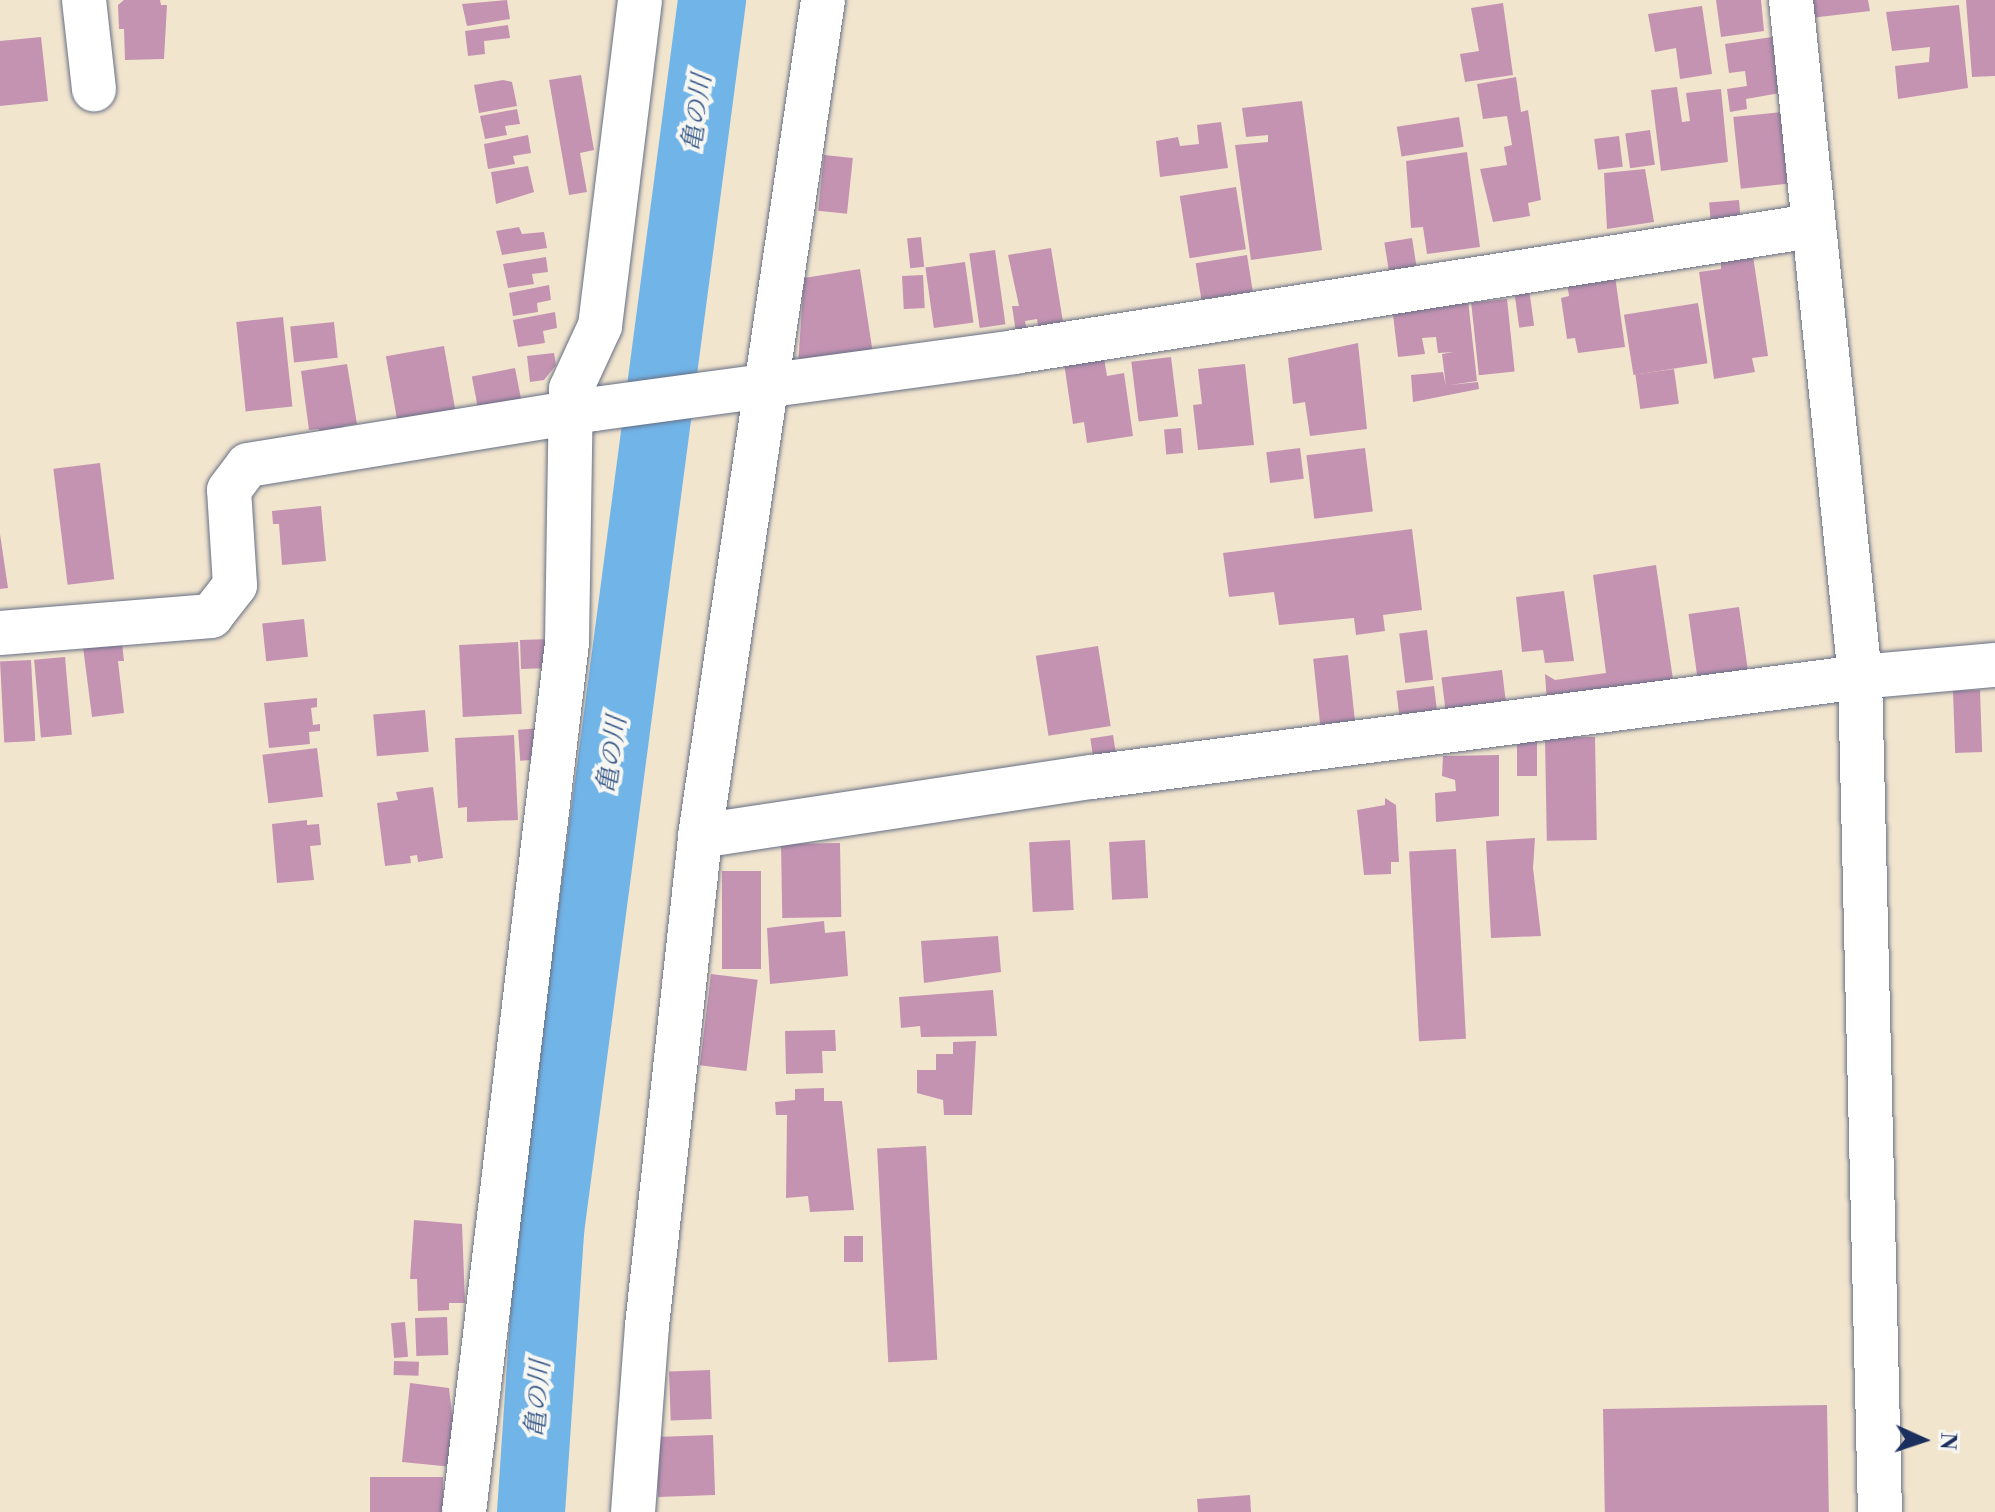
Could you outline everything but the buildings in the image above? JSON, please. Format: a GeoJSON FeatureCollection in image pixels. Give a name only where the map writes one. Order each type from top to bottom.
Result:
{"type":"FeatureCollection","features":[{"type":"Feature","properties":{"kind":"street"},"geometry":{"type":"LineString","coordinates":[[84,0],[94,89]]}},
{"type":"Feature","properties":{"kind":"street"},"geometry":{"type":"LineString","coordinates":[[464,1512],[567,643],[581,411],[571,389],[600,326],[640,0]]}},
{"type":"Feature","properties":{"kind":"street"},"geometry":{"type":"LineString","coordinates":[[633,1512],[647,1326],[700,836],[759,387],[823,0]]}},
{"type":"Feature","properties":{"kind":"street"},"geometry":{"type":"LineString","coordinates":[[1791,0],[1811,226],[1860,677],[1880,1512]]}},
{"type":"Feature","properties":{"kind":"street"},"geometry":{"type":"LineString","coordinates":[[0,633],[211,616],[235,585],[229,490],[248,465],[581,411],[759,387],[1811,226]]}},
{"type":"Feature","properties":{"kind":"street"},"geometry":{"type":"LineString","coordinates":[[700,836],[1092,777],[1860,677],[1995,665]]}},
{"type":"Feature","properties":{"kind":"waterway","name":"亀の川"},"geometry":{"type":"LineString","coordinates":[[531,1512],[550,1231],[712,0]]}}]}
